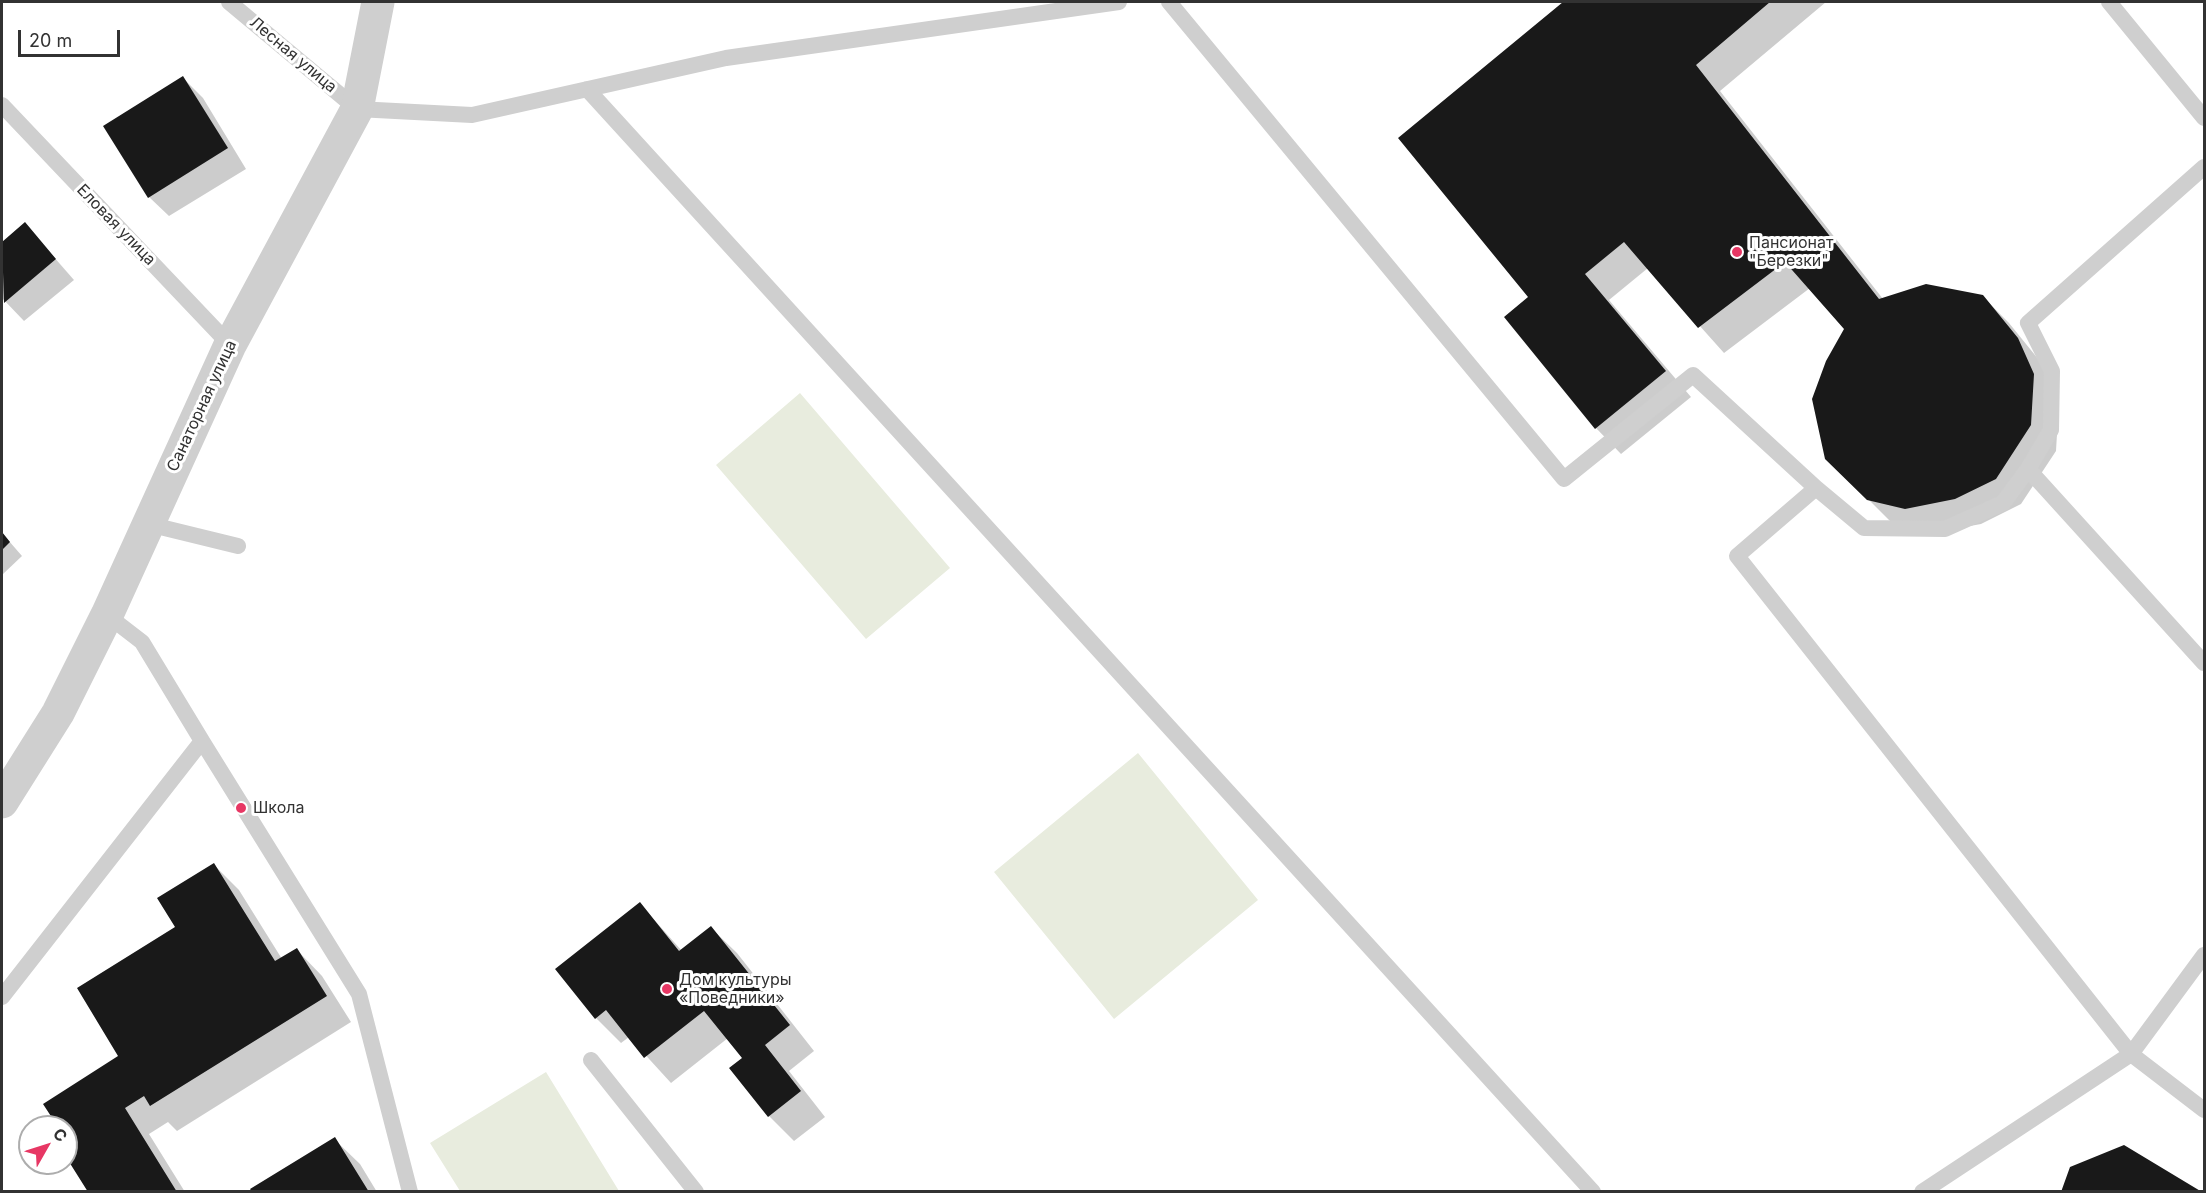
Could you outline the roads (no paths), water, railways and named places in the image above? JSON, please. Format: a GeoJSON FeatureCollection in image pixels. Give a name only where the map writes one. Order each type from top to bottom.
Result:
{"type":"FeatureCollection","features":[{"type":"Feature","properties":{"kind":"street","name":"Санаторная улица"},"geometry":{"type":"LineString","coordinates":[[7,782],[58,713],[107,615],[230,345],[357,109],[378,2]]}},
{"type":"Feature","properties":{"kind":"lane","name":"Лесная улица"},"geometry":{"type":"LineString","coordinates":[[229,2],[357,109]]}},
{"type":"Feature","properties":{"kind":"lane"},"geometry":{"type":"LineString","coordinates":[[357,109],[472,115],[726,58],[1119,2]]}},
{"type":"Feature","properties":{"kind":"lane"},"geometry":{"type":"LineString","coordinates":[[1169,2],[1564,479],[1693,375],[1816,488],[1864,528],[1945,530],[2003,503],[2028,470],[2051,430],[2052,372],[2028,323],[2205,167]]}},
{"type":"Feature","properties":{"kind":"lane"},"geometry":{"type":"LineString","coordinates":[[2109,2],[2205,118]]}},
{"type":"Feature","properties":{"kind":"lane"},"geometry":{"type":"LineString","coordinates":[[587,89],[1593,1191]]}},
{"type":"Feature","properties":{"kind":"lane","name":"Еловая улица"},"geometry":{"type":"LineString","coordinates":[[2,105],[230,345]]}},
{"type":"Feature","properties":{"kind":"lane"},"geometry":{"type":"LineString","coordinates":[[2028,470],[2205,663]]}},
{"type":"Feature","properties":{"kind":"lane"},"geometry":{"type":"LineString","coordinates":[[1816,488],[1737,556],[2132,1054],[2205,1110]]}},
{"type":"Feature","properties":{"kind":"lane"},"geometry":{"type":"LineString","coordinates":[[148,524],[238,546]]}},
{"type":"Feature","properties":{"kind":"lane"},"geometry":{"type":"LineString","coordinates":[[107,615],[142,642],[359,994],[410,1191]]}},
{"type":"Feature","properties":{"kind":"lane"},"geometry":{"type":"LineString","coordinates":[[2,997],[202,741]]}},
{"type":"Feature","properties":{"kind":"lane"},"geometry":{"type":"LineString","coordinates":[[1922,1191],[2132,1054],[2205,956]]}},
{"type":"Feature","properties":{"kind":"lane"},"geometry":{"type":"LineString","coordinates":[[591,1060],[696,1191]]}},
{"type":"Feature","properties":{"kind":"place","name":"Пансионат \"Березки\""},"geometry":{"type":"Point","coordinates":[1737,252]}},
{"type":"Feature","properties":{"kind":"place","name":"Школа"},"geometry":{"type":"Point","coordinates":[241,808]}},
{"type":"Feature","properties":{"kind":"place","name":"Дом культуры «Поведники»"},"geometry":{"type":"Point","coordinates":[667,989]}}]}
